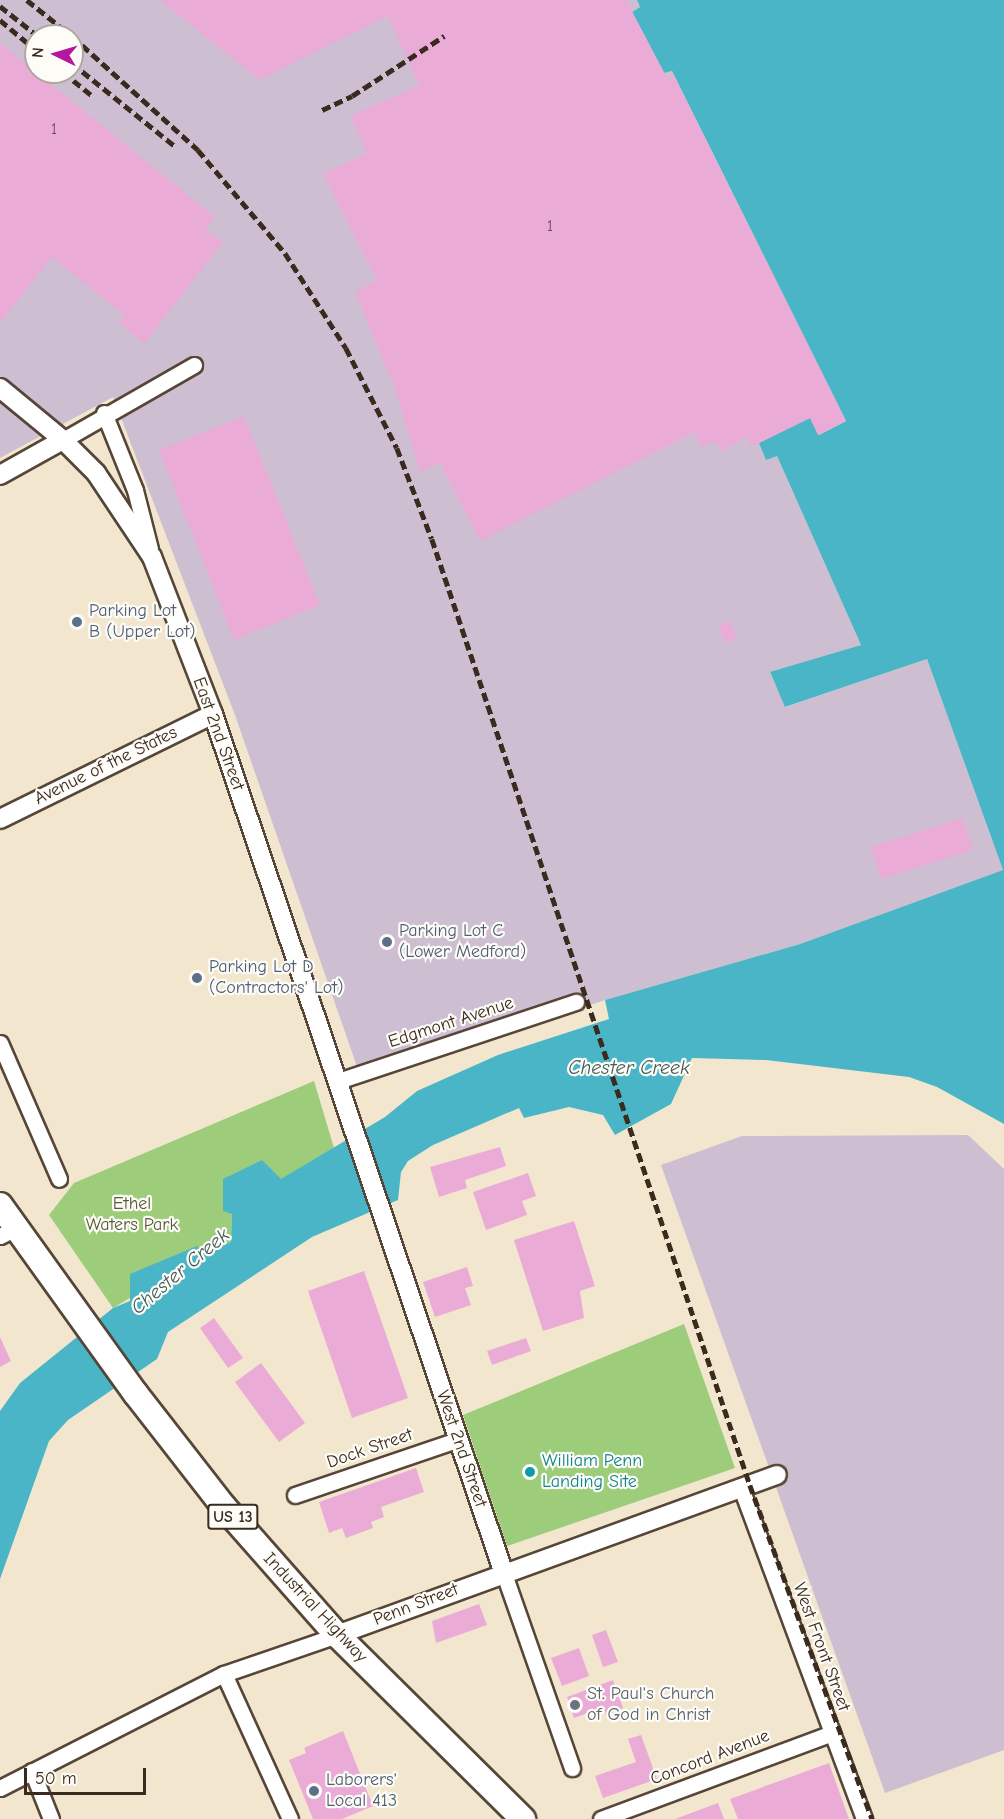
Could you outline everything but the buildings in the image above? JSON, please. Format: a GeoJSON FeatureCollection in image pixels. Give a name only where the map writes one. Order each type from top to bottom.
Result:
{"type":"FeatureCollection","features":[{"type":"Feature","properties":{"kind":"main road","name":"Industrial Highway"},"geometry":{"type":"LineString","coordinates":[[0,1205],[8,1232],[81,1319],[224,1507],[337,1635],[523,1819]]}},
{"type":"Feature","properties":{"kind":"street"},"geometry":{"type":"LineString","coordinates":[[0,475],[63,440],[104,413],[194,365]]}},
{"type":"Feature","properties":{"kind":"street","name":"East 2nd Street"},"geometry":{"type":"LineString","coordinates":[[0,388],[63,440],[96,473],[152,557],[213,714],[353,1130]]}},
{"type":"Feature","properties":{"kind":"street"},"geometry":{"type":"LineString","coordinates":[[104,413],[135,490],[152,557]]}},
{"type":"Feature","properties":{"kind":"street","name":"Avenue of the States"},"geometry":{"type":"LineString","coordinates":[[0,819],[213,714]]}},
{"type":"Feature","properties":{"kind":"street","name":"Edgmont Avenue"},"geometry":{"type":"LineString","coordinates":[[338,1081],[576,1002]]}},
{"type":"Feature","properties":{"kind":"street"},"geometry":{"type":"LineString","coordinates":[[0,1043],[59,1179]]}},
{"type":"Feature","properties":{"kind":"street","name":"West 2nd Street"},"geometry":{"type":"LineString","coordinates":[[353,1130],[379,1213],[572,1768]]}},
{"type":"Feature","properties":{"kind":"street","name":"Dock Street"},"geometry":{"type":"LineString","coordinates":[[295,1495],[457,1440]]}},
{"type":"Feature","properties":{"kind":"street","name":"Penn Street"},"geometry":{"type":"LineString","coordinates":[[0,1788],[224,1674],[337,1635],[503,1571],[627,1532],[777,1475]]}},
{"type":"Feature","properties":{"kind":"street","name":"West Front Street"},"geometry":{"type":"LineString","coordinates":[[741,1488],[864,1819]]}},
{"type":"Feature","properties":{"kind":"street"},"geometry":{"type":"LineString","coordinates":[[224,1674],[290,1819]]}},
{"type":"Feature","properties":{"kind":"street","name":"Concord Avenue"},"geometry":{"type":"LineString","coordinates":[[601,1819],[832,1733]]}},
{"type":"Feature","properties":{"kind":"street"},"geometry":{"type":"LineString","coordinates":[[32,1771],[51,1819]]}},
{"type":"Feature","properties":{"kind":"shaded area"},"geometry":{"type":"Polygon","coordinates":[[[0,0],[637,0],[640,7],[632,12],[664,73],[672,71],[846,421],[818,435],[810,418],[777,456],[861,645],[770,673],[786,707],[927,659],[1003,870],[800,944],[605,1000],[363,1084],[235,715],[113,397],[0,458],[0,0]]]}},
{"type":"Feature","properties":{"kind":"shaded area"},"geometry":{"type":"Polygon","coordinates":[[[968,1135],[1004,1169],[1004,1750],[885,1793],[661,1165],[742,1136],[968,1135]]]}},
{"type":"Feature","properties":{"kind":"green space","name":"Ethel Waters Park"},"geometry":{"type":"Polygon","coordinates":[[[314,1081],[334,1148],[232,1213],[231,1242],[205,1253],[113,1308],[49,1215],[74,1183],[314,1081]]]}},
{"type":"Feature","properties":{"kind":"green space"},"geometry":{"type":"Polygon","coordinates":[[[684,1324],[735,1468],[507,1546],[463,1415],[684,1324]]]}},
{"type":"Feature","properties":{"kind":"water","name":"Chester Creek"},"geometry":{"type":"Polygon","coordinates":[[[637,0],[1004,0],[1004,1124],[937,1087],[909,1077],[766,1060],[692,1058],[671,1104],[615,1135],[603,1115],[569,1107],[524,1118],[519,1108],[433,1145],[408,1161],[401,1172],[398,1200],[312,1237],[168,1332],[157,1359],[68,1420],[49,1441],[0,1579],[0,1411],[20,1383],[113,1308],[130,1301],[130,1274],[197,1246],[205,1253],[231,1242],[232,1214],[223,1211],[223,1179],[262,1160],[281,1179],[385,1117],[417,1091],[498,1055],[609,1019],[605,1000],[800,944],[1003,870],[927,659],[785,707],[770,672],[861,645],[777,456],[766,460],[759,443],[810,418],[819,435],[846,421],[672,71],[664,73],[632,12],[640,7],[637,0]]]}},
{"type":"Feature","properties":{"kind":"railway"},"geometry":{"type":"LineString","coordinates":[[27,0],[57,24]]}},
{"type":"Feature","properties":{"kind":"railway"},"geometry":{"type":"LineString","coordinates":[[0,6],[24,25]]}},
{"type":"Feature","properties":{"kind":"railway"},"geometry":{"type":"LineString","coordinates":[[0,20],[24,40]]}},
{"type":"Feature","properties":{"kind":"railway"},"geometry":{"type":"LineString","coordinates":[[322,110],[352,96],[444,36]]}},
{"type":"Feature","properties":{"kind":"railway"},"geometry":{"type":"LineString","coordinates":[[84,47],[198,150],[285,253],[346,348],[397,448],[432,539],[750,1485],[872,1819]]}},
{"type":"Feature","properties":{"kind":"railway"},"geometry":{"type":"LineString","coordinates":[[84,73],[175,146]]}},
{"type":"Feature","properties":{"kind":"railway"},"geometry":{"type":"LineString","coordinates":[[78,84],[93,96]]}},
{"type":"Feature","properties":{"kind":"place","name":"Parking Lot B (Upper Lot)"},"geometry":{"type":"Point","coordinates":[77,622]}},
{"type":"Feature","properties":{"kind":"place","name":"Parking Lot C (Lower Medford)"},"geometry":{"type":"Point","coordinates":[387,942]}},
{"type":"Feature","properties":{"kind":"place","name":"Parking Lot D (Contractors' Lot)"},"geometry":{"type":"Point","coordinates":[197,978]}},
{"type":"Feature","properties":{"kind":"place","name":"William Penn Landing Site"},"geometry":{"type":"Point","coordinates":[530,1472]}},
{"type":"Feature","properties":{"kind":"place","name":"St. Paul's Church of God in Christ"},"geometry":{"type":"Point","coordinates":[575,1705]}},
{"type":"Feature","properties":{"kind":"place","name":"Laborers' Local 413"},"geometry":{"type":"Point","coordinates":[314,1791]}}]}
